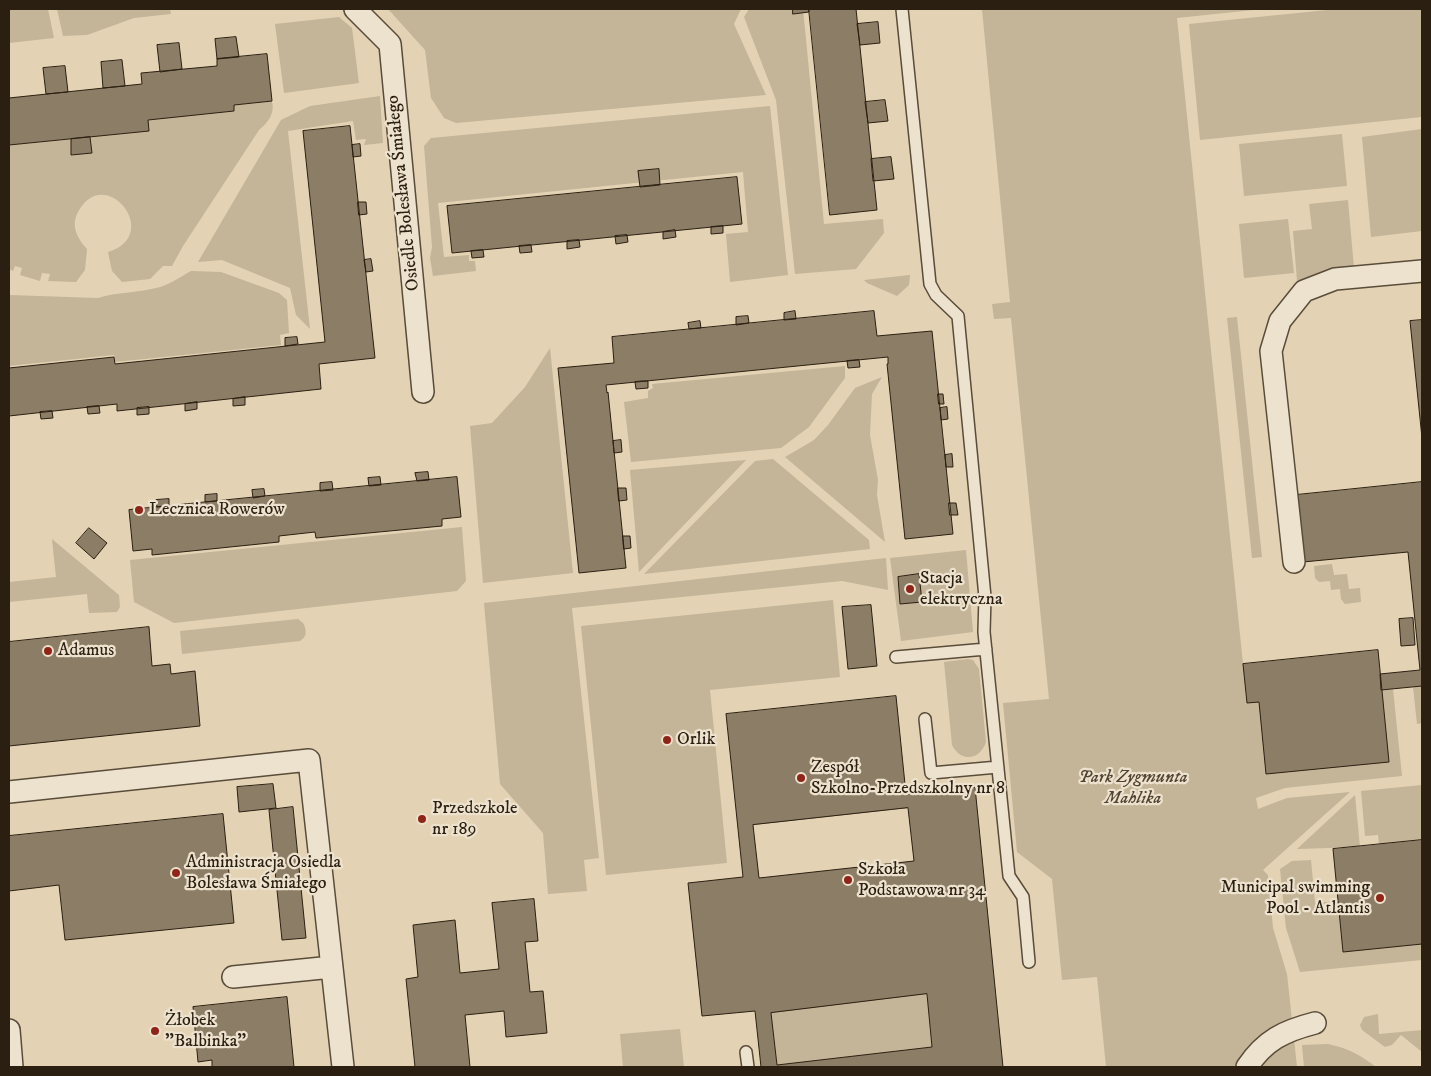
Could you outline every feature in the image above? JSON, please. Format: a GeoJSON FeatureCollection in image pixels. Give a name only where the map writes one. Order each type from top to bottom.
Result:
{"type":"FeatureCollection","features":[{"type":"Feature","properties":{"kind":"street","name":"Osiedle Bolesława Śmiałego"},"geometry":{"type":"LineString","coordinates":[[355,9],[390,44],[423,392]]}},
{"type":"Feature","properties":{"kind":"street"},"geometry":{"type":"LineString","coordinates":[[1294,562],[1271,351],[1280,321],[1304,291],[1335,279],[1422,271]]}},
{"type":"Feature","properties":{"kind":"street"},"geometry":{"type":"LineString","coordinates":[[9,792],[309,760],[343,1067]]}},
{"type":"Feature","properties":{"kind":"street"},"geometry":{"type":"LineString","coordinates":[[234,976],[332,967]]}},
{"type":"Feature","properties":{"kind":"street"},"geometry":{"type":"LineString","coordinates":[[1247,1067],[1269,1042],[1284,1032],[1315,1023]]}},
{"type":"Feature","properties":{"kind":"street"},"geometry":{"type":"LineString","coordinates":[[9,1030],[12,1067]]}},
{"type":"Feature","properties":{"kind":"lane"},"geometry":{"type":"LineString","coordinates":[[902,9],[930,284],[936,296],[958,316],[985,597],[984,632],[1009,876],[1023,897],[1029,962]]}},
{"type":"Feature","properties":{"kind":"lane"},"geometry":{"type":"LineString","coordinates":[[896,657],[986,649]]}},
{"type":"Feature","properties":{"kind":"lane"},"geometry":{"type":"LineString","coordinates":[[925,719],[931,773],[998,767]]}},
{"type":"Feature","properties":{"kind":"lane"},"geometry":{"type":"LineString","coordinates":[[746,1052],[748,1067]]}},
{"type":"Feature","properties":{"kind":"green space"},"geometry":{"type":"Polygon","coordinates":[[[9,9],[48,9],[54,38],[9,43],[9,9]]]}},
{"type":"Feature","properties":{"kind":"green space"},"geometry":{"type":"Polygon","coordinates":[[[57,9],[170,9],[171,14],[134,18],[87,35],[63,36],[57,9]]]}},
{"type":"Feature","properties":{"kind":"green space"},"geometry":{"type":"Polygon","coordinates":[[[388,9],[741,9],[734,24],[766,95],[456,123],[444,118],[431,98],[425,50],[388,9]]]}},
{"type":"Feature","properties":{"kind":"green space"},"geometry":{"type":"Polygon","coordinates":[[[749,9],[803,9],[824,224],[883,219],[884,233],[856,269],[795,274],[776,100],[744,17],[749,9]]]}},
{"type":"Feature","properties":{"kind":"green space","name":"Park Zygmunta Mahlika"},"geometry":{"type":"Polygon","coordinates":[[[982,9],[1263,9],[1177,18],[1247,703],[1393,689],[1402,776],[1285,788],[1256,798],[1258,809],[1287,798],[1350,792],[1263,870],[1268,875],[1273,928],[1287,974],[1297,1067],[1106,1067],[1097,977],[1062,980],[1052,879],[1017,852],[1003,703],[1049,699],[1011,318],[994,319],[992,304],[1010,302],[982,9]]]}},
{"type":"Feature","properties":{"kind":"green space"},"geometry":{"type":"Polygon","coordinates":[[[1337,9],[1422,9],[1422,117],[1200,140],[1189,24],[1337,9]]]}},
{"type":"Feature","properties":{"kind":"green space"},"geometry":{"type":"Polygon","coordinates":[[[339,17],[352,28],[359,83],[284,93],[275,24],[339,17]]]}},
{"type":"Feature","properties":{"kind":"green space"},"geometry":{"type":"Polygon","coordinates":[[[380,96],[383,143],[364,145],[366,139],[356,140],[353,121],[288,131],[310,329],[296,315],[290,288],[222,260],[198,262],[281,120],[310,106],[380,96]]]}},
{"type":"Feature","properties":{"kind":"green space"},"geometry":{"type":"Polygon","coordinates":[[[272,101],[273,110],[270,117],[259,130],[183,246],[172,266],[163,266],[150,279],[122,282],[112,271],[108,252],[124,243],[131,231],[130,218],[124,206],[113,198],[101,195],[88,199],[75,219],[76,233],[87,249],[85,270],[76,282],[48,281],[50,274],[42,273],[40,281],[20,275],[22,268],[15,266],[13,271],[9,269],[9,145],[71,139],[71,155],[92,153],[90,137],[148,131],[148,120],[234,111],[234,105],[272,101]]]}},
{"type":"Feature","properties":{"kind":"green space"},"geometry":{"type":"Polygon","coordinates":[[[770,106],[788,275],[730,282],[726,234],[748,232],[743,172],[438,203],[444,257],[469,255],[469,261],[475,261],[476,271],[433,276],[430,258],[432,247],[424,146],[431,138],[770,106]]]}},
{"type":"Feature","properties":{"kind":"green space"},"geometry":{"type":"Polygon","coordinates":[[[1422,129],[1422,231],[1371,237],[1362,137],[1422,129]]]}},
{"type":"Feature","properties":{"kind":"green space"},"geometry":{"type":"Polygon","coordinates":[[[1342,134],[1347,186],[1244,196],[1239,144],[1342,134]]]}},
{"type":"Feature","properties":{"kind":"green space"},"geometry":{"type":"Polygon","coordinates":[[[1348,200],[1354,268],[1297,281],[1293,231],[1312,229],[1309,204],[1348,200]]]}},
{"type":"Feature","properties":{"kind":"green space"},"geometry":{"type":"Polygon","coordinates":[[[1288,219],[1294,273],[1244,278],[1239,224],[1288,219]]]}},
{"type":"Feature","properties":{"kind":"green space"},"geometry":{"type":"Polygon","coordinates":[[[191,271],[221,272],[279,293],[287,300],[289,333],[280,335],[281,345],[115,362],[114,355],[9,366],[9,295],[98,298],[160,287],[191,271]]]}},
{"type":"Feature","properties":{"kind":"green space"},"geometry":{"type":"Polygon","coordinates":[[[910,275],[909,285],[897,296],[864,280],[910,275]]]}},
{"type":"Feature","properties":{"kind":"green space"},"geometry":{"type":"Polygon","coordinates":[[[1237,317],[1262,557],[1252,558],[1227,318],[1237,317]]]}},
{"type":"Feature","properties":{"kind":"green space"},"geometry":{"type":"Polygon","coordinates":[[[550,348],[573,573],[483,583],[470,426],[492,423],[525,387],[550,348]]]}},
{"type":"Feature","properties":{"kind":"green space"},"geometry":{"type":"Polygon","coordinates":[[[845,366],[845,378],[809,427],[781,448],[631,462],[624,402],[648,398],[648,391],[653,388],[652,384],[845,366]]]}},
{"type":"Feature","properties":{"kind":"green space"},"geometry":{"type":"Polygon","coordinates":[[[882,377],[872,394],[870,435],[878,480],[877,495],[885,542],[785,457],[814,440],[828,425],[855,388],[882,377]]]}},
{"type":"Feature","properties":{"kind":"green space"},"geometry":{"type":"Polygon","coordinates":[[[773,459],[869,540],[870,549],[644,574],[755,461],[773,459]]]}},
{"type":"Feature","properties":{"kind":"green space"},"geometry":{"type":"Polygon","coordinates":[[[746,460],[639,572],[630,470],[746,460]]]}},
{"type":"Feature","properties":{"kind":"green space"},"geometry":{"type":"Polygon","coordinates":[[[462,527],[466,581],[457,591],[174,623],[134,602],[130,560],[462,527]]]}},
{"type":"Feature","properties":{"kind":"green space"},"geometry":{"type":"Polygon","coordinates":[[[52,539],[119,595],[120,607],[117,612],[89,613],[87,594],[9,602],[9,582],[56,577],[52,539]]]}},
{"type":"Feature","properties":{"kind":"green space"},"geometry":{"type":"Polygon","coordinates":[[[966,550],[973,632],[901,641],[890,558],[966,550]]]}},
{"type":"Feature","properties":{"kind":"green space"},"geometry":{"type":"Polygon","coordinates":[[[886,558],[888,590],[842,581],[572,608],[599,858],[584,860],[587,891],[548,894],[543,833],[500,784],[484,603],[886,558]]]}},
{"type":"Feature","properties":{"kind":"green space"},"geometry":{"type":"Polygon","coordinates":[[[1332,564],[1334,575],[1347,574],[1349,589],[1360,588],[1361,602],[1345,604],[1341,599],[1340,589],[1331,590],[1330,581],[1319,582],[1315,578],[1314,566],[1332,564]]]}},
{"type":"Feature","properties":{"kind":"green space"},"geometry":{"type":"Polygon","coordinates":[[[833,600],[840,677],[710,690],[727,863],[606,875],[581,626],[833,600]]]}},
{"type":"Feature","properties":{"kind":"green space"},"geometry":{"type":"Polygon","coordinates":[[[298,619],[303,623],[306,631],[300,641],[182,654],[180,631],[298,619]]]}},
{"type":"Feature","properties":{"kind":"green space"},"geometry":{"type":"Polygon","coordinates":[[[973,660],[979,669],[986,742],[975,756],[965,757],[960,755],[952,745],[944,662],[973,660]]]}},
{"type":"Feature","properties":{"kind":"green space"},"geometry":{"type":"Polygon","coordinates":[[[1422,686],[1422,723],[1417,724],[1413,687],[1422,686]]]}},
{"type":"Feature","properties":{"kind":"green space"},"geometry":{"type":"Polygon","coordinates":[[[1422,785],[1422,840],[1379,845],[1378,835],[1365,836],[1361,791],[1422,785]]]}},
{"type":"Feature","properties":{"kind":"green space"},"geometry":{"type":"Polygon","coordinates":[[[1355,795],[1360,847],[1297,849],[1355,795]]]}},
{"type":"Feature","properties":{"kind":"green space"},"geometry":{"type":"Polygon","coordinates":[[[1311,860],[1315,903],[1338,901],[1343,952],[1422,944],[1422,960],[1300,972],[1286,928],[1280,869],[1292,861],[1311,860]]]}},
{"type":"Feature","properties":{"kind":"green space"},"geometry":{"type":"Polygon","coordinates":[[[927,994],[932,1047],[777,1065],[771,1013],[927,994]]]}},
{"type":"Feature","properties":{"kind":"green space"},"geometry":{"type":"Polygon","coordinates":[[[1378,1014],[1379,1034],[1422,1030],[1422,1052],[1401,1035],[1392,1045],[1385,1047],[1362,1030],[1360,1025],[1364,1017],[1378,1014]]]}},
{"type":"Feature","properties":{"kind":"green space"},"geometry":{"type":"Polygon","coordinates":[[[680,1029],[684,1067],[623,1067],[620,1034],[680,1029]]]}},
{"type":"Feature","properties":{"kind":"green space"},"geometry":{"type":"Polygon","coordinates":[[[1328,1044],[1354,1052],[1376,1067],[1304,1067],[1302,1045],[1328,1044]]]}},
{"type":"Feature","properties":{"kind":"building"},"geometry":{"type":"Polygon","coordinates":[[[793,9],[809,9],[809,12],[793,14],[793,9]]]}},
{"type":"Feature","properties":{"kind":"building"},"geometry":{"type":"Polygon","coordinates":[[[809,9],[856,9],[877,210],[830,215],[809,9]]]}},
{"type":"Feature","properties":{"kind":"building"},"geometry":{"type":"Polygon","coordinates":[[[878,22],[880,43],[860,45],[857,24],[878,22]]]}},
{"type":"Feature","properties":{"kind":"building"},"geometry":{"type":"Polygon","coordinates":[[[236,37],[239,57],[217,59],[215,39],[236,37]]]}},
{"type":"Feature","properties":{"kind":"building"},"geometry":{"type":"Polygon","coordinates":[[[179,43],[182,69],[160,72],[157,45],[179,43]]]}},
{"type":"Feature","properties":{"kind":"building"},"geometry":{"type":"Polygon","coordinates":[[[267,54],[272,101],[234,105],[234,111],[148,120],[149,131],[9,145],[9,98],[142,84],[141,73],[217,66],[217,59],[267,54]]]}},
{"type":"Feature","properties":{"kind":"building"},"geometry":{"type":"Polygon","coordinates":[[[122,60],[125,86],[103,88],[101,62],[122,60]]]}},
{"type":"Feature","properties":{"kind":"building"},"geometry":{"type":"Polygon","coordinates":[[[65,66],[68,92],[46,94],[43,68],[65,66]]]}},
{"type":"Feature","properties":{"kind":"building"},"geometry":{"type":"Polygon","coordinates":[[[885,100],[888,121],[868,123],[865,102],[885,100]]]}},
{"type":"Feature","properties":{"kind":"building"},"geometry":{"type":"Polygon","coordinates":[[[350,126],[375,358],[319,364],[321,389],[117,411],[117,404],[9,416],[9,368],[114,357],[115,364],[325,342],[303,131],[350,126]]]}},
{"type":"Feature","properties":{"kind":"building"},"geometry":{"type":"Polygon","coordinates":[[[90,137],[92,153],[71,155],[71,139],[90,137]]]}},
{"type":"Feature","properties":{"kind":"building"},"geometry":{"type":"Polygon","coordinates":[[[360,144],[361,156],[353,157],[352,145],[360,144]]]}},
{"type":"Feature","properties":{"kind":"building"},"geometry":{"type":"Polygon","coordinates":[[[891,157],[894,179],[873,181],[871,159],[891,157]]]}},
{"type":"Feature","properties":{"kind":"building"},"geometry":{"type":"Polygon","coordinates":[[[659,169],[660,185],[640,187],[638,171],[659,169]]]}},
{"type":"Feature","properties":{"kind":"building"},"geometry":{"type":"Polygon","coordinates":[[[737,177],[742,224],[452,253],[447,206],[737,177]]]}},
{"type":"Feature","properties":{"kind":"building"},"geometry":{"type":"Polygon","coordinates":[[[358,202],[366,202],[367,214],[359,215],[358,202]]]}},
{"type":"Feature","properties":{"kind":"building"},"geometry":{"type":"Polygon","coordinates":[[[723,226],[723,233],[711,234],[711,227],[723,226]]]}},
{"type":"Feature","properties":{"kind":"building"},"geometry":{"type":"Polygon","coordinates":[[[675,230],[676,237],[663,239],[663,232],[675,230]]]}},
{"type":"Feature","properties":{"kind":"building"},"geometry":{"type":"Polygon","coordinates":[[[627,235],[628,242],[616,244],[615,236],[627,235]]]}},
{"type":"Feature","properties":{"kind":"building"},"geometry":{"type":"Polygon","coordinates":[[[579,240],[580,247],[567,249],[567,241],[579,240]]]}},
{"type":"Feature","properties":{"kind":"building"},"geometry":{"type":"Polygon","coordinates":[[[531,245],[532,252],[520,253],[519,246],[531,245]]]}},
{"type":"Feature","properties":{"kind":"building"},"geometry":{"type":"Polygon","coordinates":[[[483,250],[484,257],[472,258],[471,251],[483,250]]]}},
{"type":"Feature","properties":{"kind":"building"},"geometry":{"type":"Polygon","coordinates":[[[371,259],[373,271],[366,272],[364,260],[371,259]]]}},
{"type":"Feature","properties":{"kind":"building"},"geometry":{"type":"Polygon","coordinates":[[[795,311],[796,319],[784,320],[784,313],[795,311]]]}},
{"type":"Feature","properties":{"kind":"building"},"geometry":{"type":"Polygon","coordinates":[[[874,311],[877,336],[932,331],[953,534],[905,539],[887,364],[888,357],[606,385],[626,568],[579,573],[558,368],[614,363],[612,337],[874,311]]]}},
{"type":"Feature","properties":{"kind":"building"},"geometry":{"type":"Polygon","coordinates":[[[748,316],[749,323],[736,325],[736,317],[748,316]]]}},
{"type":"Feature","properties":{"kind":"building"},"geometry":{"type":"Polygon","coordinates":[[[1422,320],[1422,438],[1410,321],[1422,320]]]}},
{"type":"Feature","properties":{"kind":"building"},"geometry":{"type":"Polygon","coordinates":[[[700,321],[701,328],[689,329],[688,323],[700,321]]]}},
{"type":"Feature","properties":{"kind":"building"},"geometry":{"type":"Polygon","coordinates":[[[297,337],[298,344],[285,346],[285,338],[297,337]]]}},
{"type":"Feature","properties":{"kind":"building"},"geometry":{"type":"Polygon","coordinates":[[[859,360],[860,367],[848,368],[847,361],[859,360]]]}},
{"type":"Feature","properties":{"kind":"building"},"geometry":{"type":"Polygon","coordinates":[[[648,381],[648,388],[636,389],[635,382],[648,381]]]}},
{"type":"Feature","properties":{"kind":"building"},"geometry":{"type":"Polygon","coordinates":[[[938,394],[943,394],[944,404],[939,404],[938,394]]]}},
{"type":"Feature","properties":{"kind":"building"},"geometry":{"type":"Polygon","coordinates":[[[245,397],[245,405],[233,406],[233,399],[245,397]]]}},
{"type":"Feature","properties":{"kind":"building"},"geometry":{"type":"Polygon","coordinates":[[[197,402],[197,409],[185,411],[185,404],[197,402]]]}},
{"type":"Feature","properties":{"kind":"building"},"geometry":{"type":"Polygon","coordinates":[[[99,406],[100,413],[88,414],[87,407],[99,406]]]}},
{"type":"Feature","properties":{"kind":"building"},"geometry":{"type":"Polygon","coordinates":[[[149,407],[149,414],[137,415],[137,408],[149,407]]]}},
{"type":"Feature","properties":{"kind":"building"},"geometry":{"type":"Polygon","coordinates":[[[947,407],[948,419],[941,420],[940,408],[947,407]]]}},
{"type":"Feature","properties":{"kind":"building"},"geometry":{"type":"Polygon","coordinates":[[[52,411],[53,418],[41,419],[40,412],[52,411]]]}},
{"type":"Feature","properties":{"kind":"building"},"geometry":{"type":"Polygon","coordinates":[[[621,440],[622,452],[614,453],[613,441],[621,440]]]}},
{"type":"Feature","properties":{"kind":"building"},"geometry":{"type":"Polygon","coordinates":[[[952,454],[953,467],[946,467],[945,455],[952,454]]]}},
{"type":"Feature","properties":{"kind":"building"},"geometry":{"type":"Polygon","coordinates":[[[428,472],[429,480],[417,481],[415,473],[428,472]]]}},
{"type":"Feature","properties":{"kind":"building"},"geometry":{"type":"Polygon","coordinates":[[[380,477],[381,485],[369,486],[368,478],[380,477]]]}},
{"type":"Feature","properties":{"kind":"building"},"geometry":{"type":"Polygon","coordinates":[[[457,477],[461,517],[442,519],[442,526],[316,538],[315,532],[279,536],[279,542],[152,555],[152,549],[133,551],[129,510],[457,477]]]}},
{"type":"Feature","properties":{"kind":"building"},"geometry":{"type":"Polygon","coordinates":[[[332,482],[333,490],[320,491],[320,483],[332,482]]]}},
{"type":"Feature","properties":{"kind":"building"},"geometry":{"type":"Polygon","coordinates":[[[1422,482],[1422,686],[1381,690],[1380,674],[1420,670],[1408,552],[1303,562],[1296,495],[1422,482]]]}},
{"type":"Feature","properties":{"kind":"building"},"geometry":{"type":"Polygon","coordinates":[[[618,488],[626,488],[627,500],[619,501],[618,488]]]}},
{"type":"Feature","properties":{"kind":"building"},"geometry":{"type":"Polygon","coordinates":[[[264,489],[265,496],[253,498],[252,490],[264,489]]]}},
{"type":"Feature","properties":{"kind":"building"},"geometry":{"type":"Polygon","coordinates":[[[217,494],[217,501],[205,502],[205,495],[217,494]]]}},
{"type":"Feature","properties":{"kind":"building"},"geometry":{"type":"Polygon","coordinates":[[[169,499],[169,506],[157,507],[156,500],[169,499]]]}},
{"type":"Feature","properties":{"kind":"building"},"geometry":{"type":"Polygon","coordinates":[[[949,503],[956,503],[958,515],[950,515],[949,503]]]}},
{"type":"Feature","properties":{"kind":"building"},"geometry":{"type":"Polygon","coordinates":[[[89,528],[107,543],[94,559],[76,543],[89,528]]]}},
{"type":"Feature","properties":{"kind":"building"},"geometry":{"type":"Polygon","coordinates":[[[623,536],[630,536],[631,548],[624,549],[623,536]]]}},
{"type":"Feature","properties":{"kind":"building","name":"Stacja elektryczna"},"geometry":{"type":"Polygon","coordinates":[[[919,574],[922,602],[900,604],[898,577],[919,574]]]}},
{"type":"Feature","properties":{"kind":"building"},"geometry":{"type":"Polygon","coordinates":[[[871,605],[877,666],[848,669],[842,607],[871,605]]]}},
{"type":"Feature","properties":{"kind":"building"},"geometry":{"type":"Polygon","coordinates":[[[1413,618],[1415,645],[1401,646],[1399,619],[1413,618]]]}},
{"type":"Feature","properties":{"kind":"building"},"geometry":{"type":"Polygon","coordinates":[[[149,627],[152,666],[170,664],[171,674],[195,671],[200,726],[9,746],[9,642],[149,627]]]}},
{"type":"Feature","properties":{"kind":"building"},"geometry":{"type":"Polygon","coordinates":[[[1378,650],[1389,762],[1266,774],[1259,702],[1247,703],[1243,664],[1378,650]]]}},
{"type":"Feature","properties":{"kind":"building","name":"Szkoła Podstawowa nr 34"},"geometry":{"type":"Polygon","coordinates":[[[896,696],[906,794],[975,787],[1003,1067],[761,1067],[755,1011],[702,1016],[688,883],[743,877],[726,714],[896,696]],[[908,808],[753,825],[759,878],[914,861],[908,808]],[[927,994],[771,1013],[777,1065],[932,1047],[927,994]]]}},
{"type":"Feature","properties":{"kind":"building"},"geometry":{"type":"Polygon","coordinates":[[[273,784],[276,808],[239,812],[237,787],[273,784]]]}},
{"type":"Feature","properties":{"kind":"building"},"geometry":{"type":"Polygon","coordinates":[[[293,807],[306,938],[282,940],[269,810],[293,807]]]}},
{"type":"Feature","properties":{"kind":"building"},"geometry":{"type":"Polygon","coordinates":[[[223,814],[234,923],[65,940],[59,885],[9,891],[9,836],[223,814]]]}},
{"type":"Feature","properties":{"kind":"building","name":"Municipal swimming Pool - Atlantis"},"geometry":{"type":"Polygon","coordinates":[[[1422,840],[1422,944],[1343,952],[1333,849],[1422,840]]]}},
{"type":"Feature","properties":{"kind":"building"},"geometry":{"type":"Polygon","coordinates":[[[534,899],[538,941],[525,942],[530,992],[543,991],[547,1033],[506,1037],[504,1011],[465,1015],[470,1067],[415,1067],[406,979],[418,977],[413,925],[455,920],[460,973],[499,969],[492,903],[534,899]]]}},
{"type":"Feature","properties":{"kind":"building"},"geometry":{"type":"Polygon","coordinates":[[[287,997],[294,1067],[212,1067],[212,1060],[198,1062],[193,1007],[287,997]]]}},
{"type":"Feature","properties":{"kind":"place","name":"Lecznica Rowerów"},"geometry":{"type":"Point","coordinates":[139,510]}},
{"type":"Feature","properties":{"kind":"place","name":"Stacja elektryczna"},"geometry":{"type":"Point","coordinates":[910,589]}},
{"type":"Feature","properties":{"kind":"place","name":"Adamus"},"geometry":{"type":"Point","coordinates":[48,651]}},
{"type":"Feature","properties":{"kind":"place","name":"Orlik"},"geometry":{"type":"Point","coordinates":[667,740]}},
{"type":"Feature","properties":{"kind":"place","name":"Zespół Szkolno-Przedszkolny nr 8"},"geometry":{"type":"Point","coordinates":[801,778]}},
{"type":"Feature","properties":{"kind":"place","name":"Przedszkole nr 189"},"geometry":{"type":"Point","coordinates":[422,819]}},
{"type":"Feature","properties":{"kind":"place","name":"Administracja Osiedla Bolesława Śmiałego"},"geometry":{"type":"Point","coordinates":[176,873]}},
{"type":"Feature","properties":{"kind":"place","name":"Szkoła Podstawowa nr 34"},"geometry":{"type":"Point","coordinates":[848,880]}},
{"type":"Feature","properties":{"kind":"place","name":"Municipal swimming Pool - Atlantis"},"geometry":{"type":"Point","coordinates":[1380,898]}},
{"type":"Feature","properties":{"kind":"place","name":"Żłobek \"Balbinka\""},"geometry":{"type":"Point","coordinates":[155,1031]}}]}
